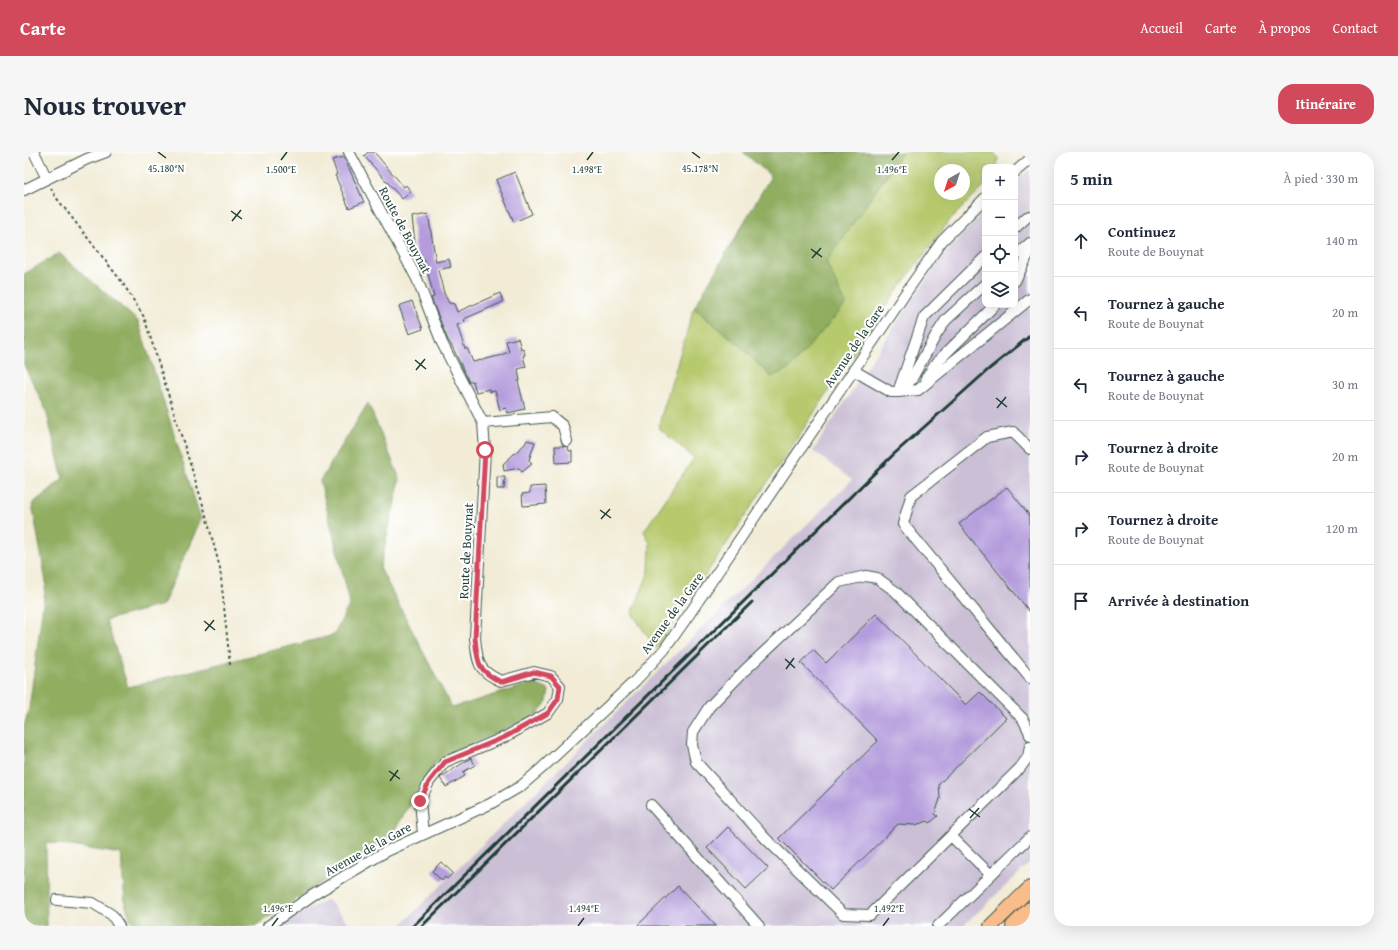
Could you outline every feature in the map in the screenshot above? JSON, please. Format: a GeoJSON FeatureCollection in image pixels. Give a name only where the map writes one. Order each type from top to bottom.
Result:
{"type":"FeatureCollection","features":[{"type":"Feature","properties":{"kind":"highway"},"geometry":{"type":"LineString","coordinates":[[991,926],[1030,888]]}},
{"type":"Feature","properties":{"kind":"highway"},"geometry":{"type":"LineString","coordinates":[[1013,926],[1030,909]]}},
{"type":"Feature","properties":{"kind":"street"},"geometry":{"type":"LineString","coordinates":[[34,152],[47,179]]}},
{"type":"Feature","properties":{"kind":"street"},"geometry":{"type":"LineString","coordinates":[[24,190],[87,159],[106,152]]}},
{"type":"Feature","properties":{"kind":"street","name":"Route de Bouynat"},"geometry":{"type":"LineString","coordinates":[[349,152],[417,279],[442,343],[483,423],[485,450],[475,638],[478,664],[489,676],[501,682],[534,672],[551,676],[560,686],[558,699],[548,713],[505,737],[445,762],[429,782],[420,801],[423,834]]}},
{"type":"Feature","properties":{"kind":"street"},"geometry":{"type":"LineString","coordinates":[[1018,169],[1030,159]]}},
{"type":"Feature","properties":{"kind":"street","name":"Avenue de la Gare"},"geometry":{"type":"LineString","coordinates":[[268,926],[314,895],[386,852],[490,804],[521,786],[635,681],[664,650],[688,616],[853,370],[942,241],[983,200]]}},
{"type":"Feature","properties":{"kind":"street"},"geometry":{"type":"LineString","coordinates":[[1018,225],[1030,216]]}},
{"type":"Feature","properties":{"kind":"street"},"geometry":{"type":"LineString","coordinates":[[1018,253],[1030,242]]}},
{"type":"Feature","properties":{"kind":"street"},"geometry":{"type":"LineString","coordinates":[[1018,275],[1030,251]]}},
{"type":"Feature","properties":{"kind":"street"},"geometry":{"type":"LineString","coordinates":[[898,392],[924,316],[982,260]]}},
{"type":"Feature","properties":{"kind":"street"},"geometry":{"type":"LineString","coordinates":[[898,392],[911,380],[946,320],[982,287]]}},
{"type":"Feature","properties":{"kind":"street"},"geometry":{"type":"LineString","coordinates":[[853,370],[891,392],[918,390],[1030,299]]}},
{"type":"Feature","properties":{"kind":"street"},"geometry":{"type":"LineString","coordinates":[[918,390],[938,361],[992,308]]}},
{"type":"Feature","properties":{"kind":"street"},"geometry":{"type":"LineString","coordinates":[[483,423],[552,417],[563,426],[567,442]]}},
{"type":"Feature","properties":{"kind":"street"},"geometry":{"type":"LineString","coordinates":[[1030,449],[1013,432],[987,437],[911,496],[903,524],[1030,678]]}},
{"type":"Feature","properties":{"kind":"street"},"geometry":{"type":"LineString","coordinates":[[1030,735],[1030,731],[1023,719],[895,591],[877,578],[866,576],[839,582],[744,670],[709,706],[693,732],[692,745],[696,762],[766,839],[842,914],[870,915],[1020,768],[1028,757],[1030,746]]}},
{"type":"Feature","properties":{"kind":"street"},"geometry":{"type":"LineString","coordinates":[[651,805],[759,926]]}},
{"type":"Feature","properties":{"kind":"street"},"geometry":{"type":"LineString","coordinates":[[952,836],[991,875]]}},
{"type":"Feature","properties":{"kind":"street"},"geometry":{"type":"LineString","coordinates":[[938,926],[1030,837]]}},
{"type":"Feature","properties":{"kind":"street"},"geometry":{"type":"LineString","coordinates":[[57,900],[93,903],[112,914],[119,926]]}},
{"type":"Feature","properties":{"kind":"path"},"geometry":{"type":"LineString","coordinates":[[47,179],[55,196],[122,282],[144,317],[204,508],[220,568],[230,665]]}},
{"type":"Feature","properties":{"kind":"shaded area"},"geometry":{"type":"Polygon","coordinates":[[[1030,170],[1030,863],[963,926],[400,926],[852,480],[813,451],[873,358],[938,262],[982,212],[982,308],[1018,308],[1018,180],[1030,170]]]}},
{"type":"Feature","properties":{"kind":"shaded area"},"geometry":{"type":"Polygon","coordinates":[[[327,899],[352,926],[279,926],[327,899]]]}},
{"type":"Feature","properties":{"kind":"green space"},"geometry":{"type":"Polygon","coordinates":[[[743,152],[903,152],[826,262],[846,304],[789,369],[771,377],[738,344],[694,308],[771,176],[743,152]]]}},
{"type":"Feature","properties":{"kind":"green space"},"geometry":{"type":"Polygon","coordinates":[[[903,152],[994,152],[998,158],[997,164],[982,164],[982,188],[970,200],[950,220],[889,301],[656,649],[632,613],[649,572],[650,543],[644,531],[694,458],[658,427],[694,308],[738,344],[771,377],[825,262],[903,152]]]}},
{"type":"Feature","properties":{"kind":"green space"},"geometry":{"type":"Polygon","coordinates":[[[59,253],[138,321],[201,519],[163,605],[106,620],[128,687],[334,635],[350,603],[320,481],[368,403],[400,479],[380,568],[452,708],[533,683],[549,690],[547,702],[536,715],[437,760],[390,838],[255,926],[138,926],[131,921],[125,903],[121,854],[46,842],[47,926],[24,926],[24,726],[29,709],[46,582],[32,504],[63,479],[46,410],[24,365],[24,274],[59,253]]]}},
{"type":"Feature","properties":{"kind":"building"},"geometry":{"type":"Polygon","coordinates":[[[368,152],[374,152],[404,187],[406,185],[411,192],[402,199],[364,156],[368,152]]]}},
{"type":"Feature","properties":{"kind":"building"},"geometry":{"type":"Polygon","coordinates":[[[344,157],[364,202],[349,208],[335,175],[337,174],[332,160],[344,157]]]}},
{"type":"Feature","properties":{"kind":"building"},"geometry":{"type":"Polygon","coordinates":[[[515,172],[532,214],[514,222],[496,180],[515,172]]]}},
{"type":"Feature","properties":{"kind":"building"},"geometry":{"type":"Polygon","coordinates":[[[428,214],[436,262],[449,259],[451,267],[438,270],[444,293],[449,303],[454,304],[457,312],[500,293],[503,302],[464,319],[465,322],[457,325],[465,349],[467,348],[473,362],[503,355],[509,352],[506,341],[518,338],[521,349],[523,348],[525,355],[523,356],[526,367],[518,369],[520,381],[518,381],[525,409],[508,413],[506,408],[500,410],[495,391],[490,392],[489,389],[476,392],[473,381],[469,382],[448,340],[431,298],[434,297],[424,259],[417,260],[412,217],[428,214]]]}},
{"type":"Feature","properties":{"kind":"building"},"geometry":{"type":"Polygon","coordinates":[[[412,301],[423,329],[409,334],[399,306],[412,301]]]}},
{"type":"Feature","properties":{"kind":"building"},"geometry":{"type":"Polygon","coordinates":[[[527,440],[535,442],[529,460],[532,464],[522,472],[519,468],[504,471],[503,464],[525,444],[527,440]]]}},
{"type":"Feature","properties":{"kind":"building"},"geometry":{"type":"Polygon","coordinates":[[[555,446],[568,447],[569,451],[572,451],[572,462],[556,463],[555,446]]]}},
{"type":"Feature","properties":{"kind":"building"},"geometry":{"type":"Polygon","coordinates":[[[497,477],[505,477],[504,489],[497,489],[497,477]]]}},
{"type":"Feature","properties":{"kind":"building"},"geometry":{"type":"Polygon","coordinates":[[[545,486],[546,504],[523,506],[522,494],[530,493],[530,487],[545,486]]]}},
{"type":"Feature","properties":{"kind":"building"},"geometry":{"type":"Polygon","coordinates":[[[1007,487],[1030,516],[1030,612],[959,524],[1007,487]]]}},
{"type":"Feature","properties":{"kind":"building"},"geometry":{"type":"Polygon","coordinates":[[[876,614],[966,705],[980,692],[1006,718],[939,784],[940,799],[935,814],[938,816],[930,823],[928,821],[915,825],[898,824],[831,890],[779,838],[878,741],[801,663],[813,650],[826,663],[876,614]]]}},
{"type":"Feature","properties":{"kind":"building"},"geometry":{"type":"Polygon","coordinates":[[[471,758],[475,765],[463,772],[465,776],[446,787],[440,778],[471,758]]]}},
{"type":"Feature","properties":{"kind":"building"},"geometry":{"type":"Polygon","coordinates":[[[728,827],[768,868],[746,889],[707,848],[728,827]]]}},
{"type":"Feature","properties":{"kind":"building"},"geometry":{"type":"Polygon","coordinates":[[[441,862],[453,873],[447,879],[445,877],[442,881],[432,871],[441,862]]]}},
{"type":"Feature","properties":{"kind":"building"},"geometry":{"type":"Polygon","coordinates":[[[678,886],[716,926],[637,926],[678,886]]]}},
{"type":"Feature","properties":{"kind":"railway"},"geometry":{"type":"LineString","coordinates":[[413,926],[894,454],[989,369],[1030,336]]}},
{"type":"Feature","properties":{"kind":"railway"},"geometry":{"type":"LineString","coordinates":[[422,926],[752,602]]}},
{"type":"Feature","properties":{"kind":"route"},"geometry":{"type":"LineString","coordinates":[[420,801],[429,782],[445,762],[505,737],[548,713],[558,699],[560,686],[551,676],[534,672],[501,682],[489,676],[478,664],[475,638],[485,450]]}}]}
